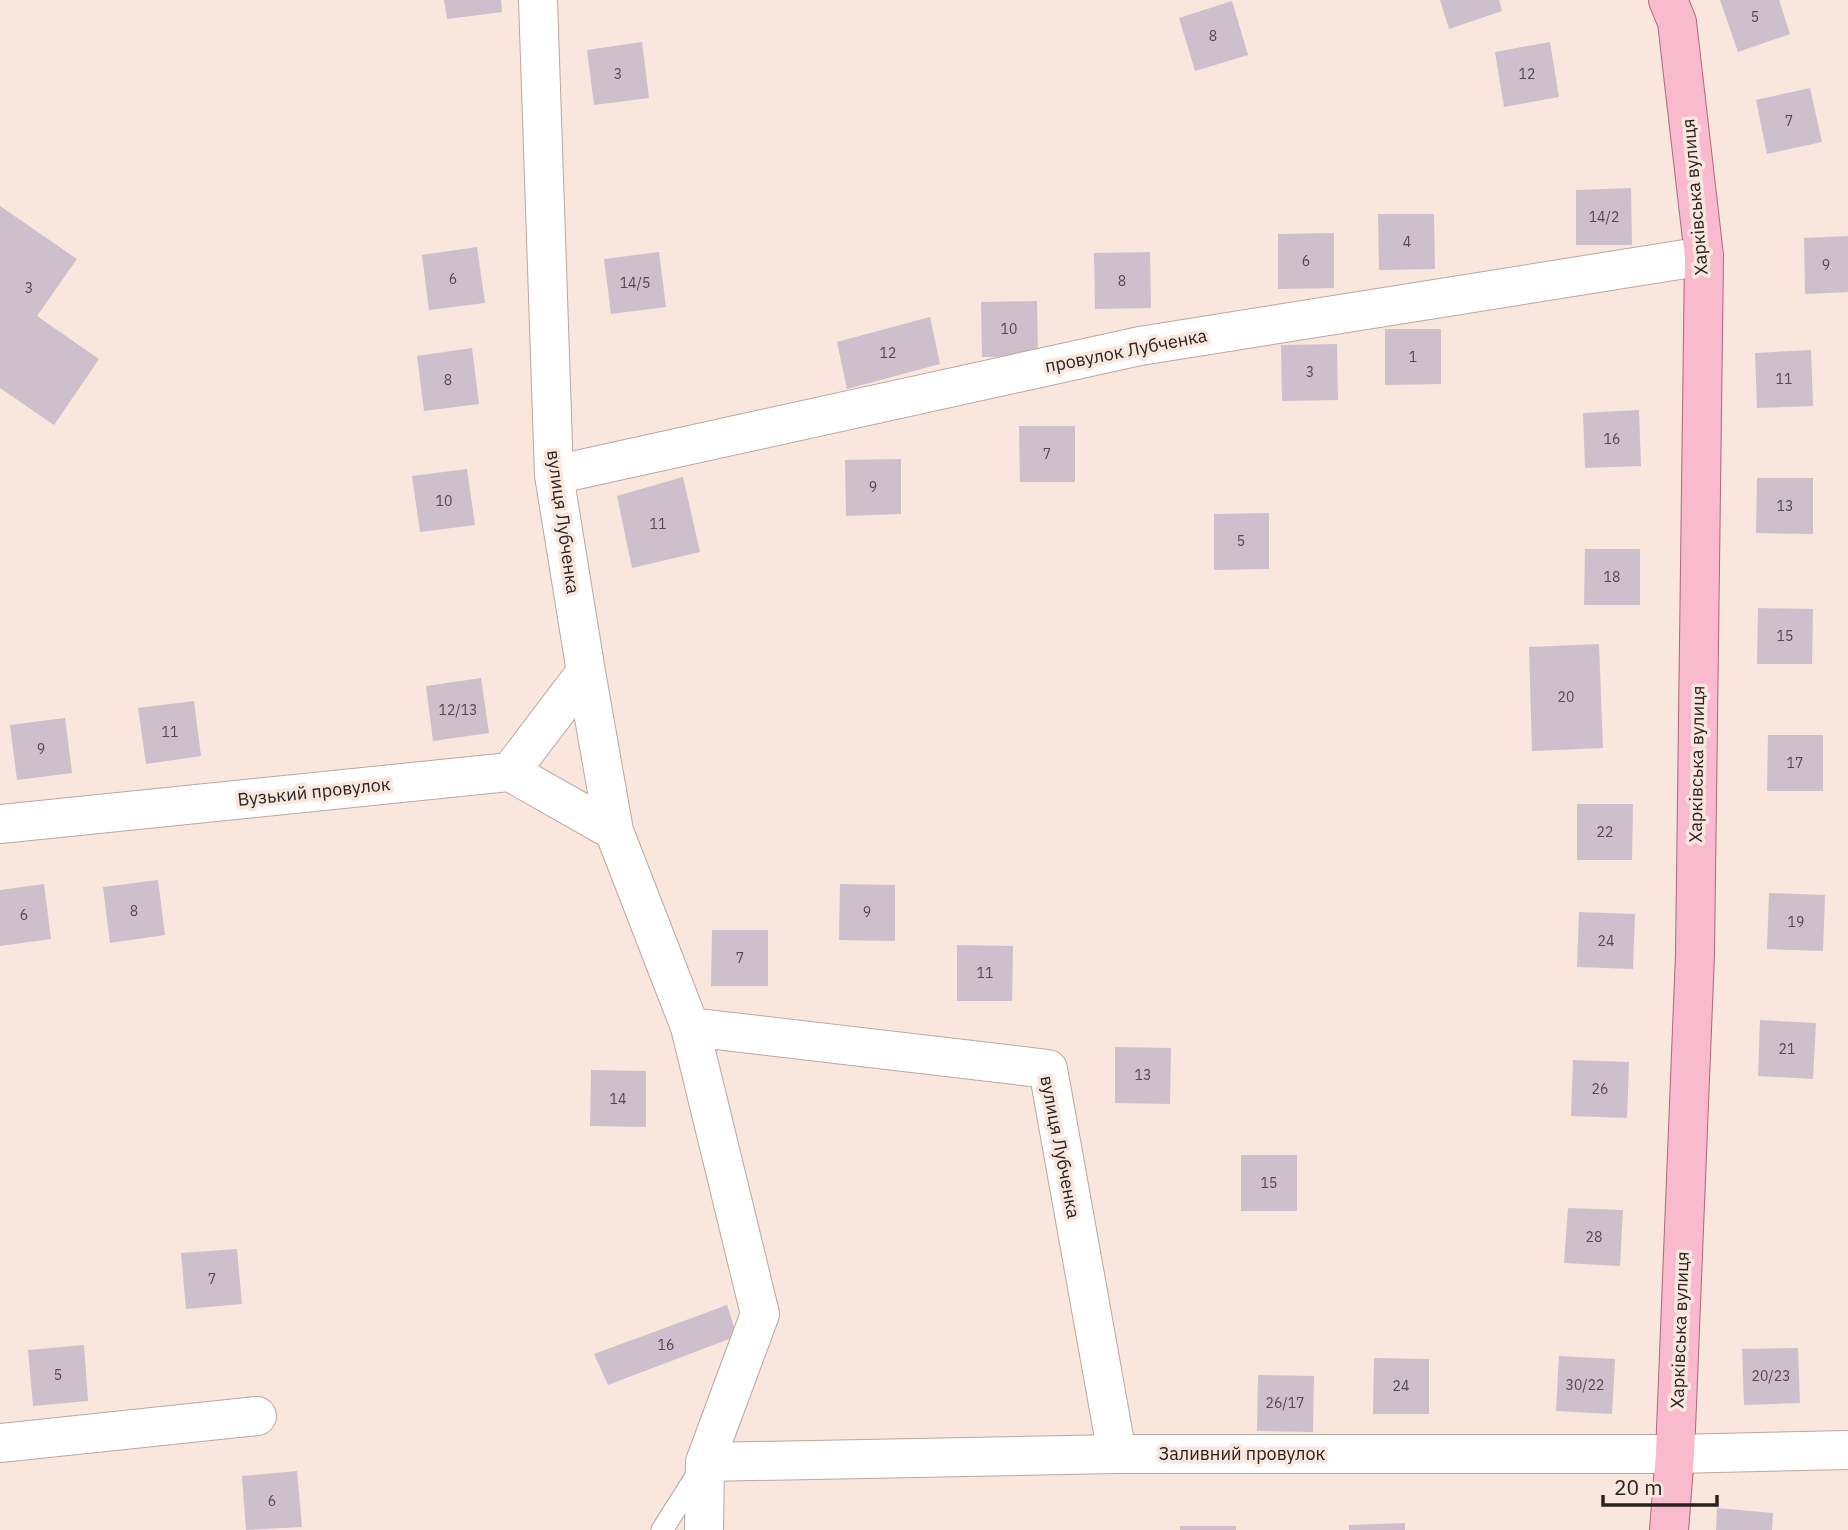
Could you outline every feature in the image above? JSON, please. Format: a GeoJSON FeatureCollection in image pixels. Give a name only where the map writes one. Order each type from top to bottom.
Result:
{"type":"FeatureCollection","features":[{"type":"Feature","properties":{"kind":"main road","name":"Харківська вулиця"},"geometry":{"type":"LineString","coordinates":[[1668,0],[1677,22],[1703,256],[1695,954],[1675,1454],[1669,1530]]}},
{"type":"Feature","properties":{"kind":"street","name":"вулиця Лубченка"},"geometry":{"type":"LineString","coordinates":[[538,0],[554,475],[586,672],[614,831],[690,1027],[760,1314],[705,1462]]}},
{"type":"Feature","properties":{"kind":"street","name":"провулок Лубченка"},"geometry":{"type":"LineString","coordinates":[[554,475],[1140,346],[1703,256]]}},
{"type":"Feature","properties":{"kind":"street"},"geometry":{"type":"LineString","coordinates":[[586,672],[510,772],[614,831]]}},
{"type":"Feature","properties":{"kind":"street","name":"Вузький провулок"},"geometry":{"type":"LineString","coordinates":[[0,824],[510,772]]}},
{"type":"Feature","properties":{"kind":"street","name":"вулиця Лубченка"},"geometry":{"type":"LineString","coordinates":[[690,1027],[1048,1069],[1117,1454]]}},
{"type":"Feature","properties":{"kind":"street"},"geometry":{"type":"LineString","coordinates":[[0,1443],[257,1416]]}},
{"type":"Feature","properties":{"kind":"street","name":"Заливний провулок"},"geometry":{"type":"LineString","coordinates":[[705,1462],[1117,1454],[1675,1454],[1848,1450]]}},
{"type":"Feature","properties":{"kind":"street"},"geometry":{"type":"LineString","coordinates":[[704,1530],[705,1462]]}},
{"type":"Feature","properties":{"kind":"lane"},"geometry":{"type":"LineString","coordinates":[[662,1530],[705,1462]]}},
{"type":"Feature","properties":{"kind":"building"},"geometry":{"type":"Polygon","coordinates":[[[444,0],[501,0],[502,12],[447,19],[444,0]]]}},
{"type":"Feature","properties":{"kind":"building"},"geometry":{"type":"Polygon","coordinates":[[[1440,0],[1499,0],[1502,11],[1449,29],[1440,0]]]}},
{"type":"Feature","properties":{"kind":"building"},"geometry":{"type":"Polygon","coordinates":[[[1720,0],[1779,0],[1790,34],[1738,52],[1720,0]]]}},
{"type":"Feature","properties":{"kind":"building"},"geometry":{"type":"Polygon","coordinates":[[[1232,1],[1248,55],[1195,71],[1179,18],[1232,1]]]}},
{"type":"Feature","properties":{"kind":"building"},"geometry":{"type":"Polygon","coordinates":[[[642,42],[649,98],[594,105],[587,50],[642,42]]]}},
{"type":"Feature","properties":{"kind":"building"},"geometry":{"type":"Polygon","coordinates":[[[1550,42],[1559,97],[1504,107],[1495,52],[1550,42]]]}},
{"type":"Feature","properties":{"kind":"building"},"geometry":{"type":"Polygon","coordinates":[[[1810,88],[1822,142],[1767,154],[1756,100],[1810,88]]]}},
{"type":"Feature","properties":{"kind":"building"},"geometry":{"type":"Polygon","coordinates":[[[1631,188],[1632,245],[1576,245],[1576,190],[1631,188]]]}},
{"type":"Feature","properties":{"kind":"building"},"geometry":{"type":"Polygon","coordinates":[[[0,206],[77,259],[37,316],[99,359],[54,425],[0,388],[0,206]]]}},
{"type":"Feature","properties":{"kind":"building"},"geometry":{"type":"Polygon","coordinates":[[[1378,214],[1434,214],[1435,269],[1379,270],[1378,214]]]}},
{"type":"Feature","properties":{"kind":"building"},"geometry":{"type":"Polygon","coordinates":[[[1334,233],[1334,288],[1278,289],[1278,234],[1334,233]]]}},
{"type":"Feature","properties":{"kind":"building"},"geometry":{"type":"Polygon","coordinates":[[[1848,236],[1848,292],[1805,294],[1804,238],[1848,236]]]}},
{"type":"Feature","properties":{"kind":"building"},"geometry":{"type":"Polygon","coordinates":[[[477,247],[485,303],[429,310],[422,255],[477,247]]]}},
{"type":"Feature","properties":{"kind":"building"},"geometry":{"type":"Polygon","coordinates":[[[659,252],[666,307],[611,314],[604,259],[659,252]]]}},
{"type":"Feature","properties":{"kind":"building"},"geometry":{"type":"Polygon","coordinates":[[[1150,252],[1151,308],[1095,309],[1094,253],[1150,252]]]}},
{"type":"Feature","properties":{"kind":"building"},"geometry":{"type":"Polygon","coordinates":[[[1037,301],[1038,357],[982,357],[981,302],[1037,301]]]}},
{"type":"Feature","properties":{"kind":"building"},"geometry":{"type":"Polygon","coordinates":[[[930,317],[940,364],[847,389],[837,342],[930,317]]]}},
{"type":"Feature","properties":{"kind":"building"},"geometry":{"type":"Polygon","coordinates":[[[1385,329],[1441,329],[1441,384],[1385,385],[1385,329]]]}},
{"type":"Feature","properties":{"kind":"building"},"geometry":{"type":"Polygon","coordinates":[[[1337,344],[1338,400],[1282,401],[1281,345],[1337,344]]]}},
{"type":"Feature","properties":{"kind":"building"},"geometry":{"type":"Polygon","coordinates":[[[472,348],[479,404],[424,411],[417,356],[472,348]]]}},
{"type":"Feature","properties":{"kind":"building"},"geometry":{"type":"Polygon","coordinates":[[[1811,350],[1813,406],[1757,408],[1755,353],[1811,350]]]}},
{"type":"Feature","properties":{"kind":"building"},"geometry":{"type":"Polygon","coordinates":[[[1639,410],[1641,466],[1585,468],[1583,413],[1639,410]]]}},
{"type":"Feature","properties":{"kind":"building"},"geometry":{"type":"Polygon","coordinates":[[[1019,426],[1075,426],[1075,482],[1020,482],[1019,426]]]}},
{"type":"Feature","properties":{"kind":"building"},"geometry":{"type":"Polygon","coordinates":[[[901,459],[901,514],[846,516],[845,460],[901,459]]]}},
{"type":"Feature","properties":{"kind":"building"},"geometry":{"type":"Polygon","coordinates":[[[467,469],[475,525],[420,532],[412,476],[467,469]]]}},
{"type":"Feature","properties":{"kind":"building"},"geometry":{"type":"Polygon","coordinates":[[[683,477],[700,552],[632,568],[617,496],[683,477]]]}},
{"type":"Feature","properties":{"kind":"building"},"geometry":{"type":"Polygon","coordinates":[[[1757,478],[1813,478],[1813,534],[1756,533],[1757,478]]]}},
{"type":"Feature","properties":{"kind":"building"},"geometry":{"type":"Polygon","coordinates":[[[1269,513],[1269,569],[1214,570],[1214,514],[1269,513]]]}},
{"type":"Feature","properties":{"kind":"building"},"geometry":{"type":"Polygon","coordinates":[[[1585,549],[1640,549],[1640,605],[1584,605],[1585,549]]]}},
{"type":"Feature","properties":{"kind":"building"},"geometry":{"type":"Polygon","coordinates":[[[1758,608],[1813,609],[1812,664],[1757,664],[1758,608]]]}},
{"type":"Feature","properties":{"kind":"building"},"geometry":{"type":"Polygon","coordinates":[[[1599,644],[1603,748],[1532,751],[1529,647],[1599,644]]]}},
{"type":"Feature","properties":{"kind":"building"},"geometry":{"type":"Polygon","coordinates":[[[481,678],[489,733],[433,741],[426,686],[481,678]]]}},
{"type":"Feature","properties":{"kind":"building"},"geometry":{"type":"Polygon","coordinates":[[[194,701],[201,756],[146,764],[138,708],[194,701]]]}},
{"type":"Feature","properties":{"kind":"building"},"geometry":{"type":"Polygon","coordinates":[[[65,718],[72,773],[17,780],[10,725],[65,718]]]}},
{"type":"Feature","properties":{"kind":"building"},"geometry":{"type":"Polygon","coordinates":[[[1768,735],[1823,735],[1823,791],[1767,791],[1768,735]]]}},
{"type":"Feature","properties":{"kind":"building"},"geometry":{"type":"Polygon","coordinates":[[[1577,804],[1633,804],[1632,860],[1577,860],[1577,804]]]}},
{"type":"Feature","properties":{"kind":"building"},"geometry":{"type":"Polygon","coordinates":[[[158,880],[165,935],[110,943],[103,887],[158,880]]]}},
{"type":"Feature","properties":{"kind":"building"},"geometry":{"type":"Polygon","coordinates":[[[44,884],[51,939],[0,946],[0,890],[44,884]]]}},
{"type":"Feature","properties":{"kind":"building"},"geometry":{"type":"Polygon","coordinates":[[[840,884],[895,885],[895,941],[839,940],[840,884]]]}},
{"type":"Feature","properties":{"kind":"building"},"geometry":{"type":"Polygon","coordinates":[[[1769,893],[1825,895],[1823,951],[1767,949],[1769,893]]]}},
{"type":"Feature","properties":{"kind":"building"},"geometry":{"type":"Polygon","coordinates":[[[1579,912],[1635,914],[1633,969],[1577,967],[1579,912]]]}},
{"type":"Feature","properties":{"kind":"building"},"geometry":{"type":"Polygon","coordinates":[[[712,930],[768,930],[768,986],[711,986],[712,930]]]}},
{"type":"Feature","properties":{"kind":"building"},"geometry":{"type":"Polygon","coordinates":[[[957,945],[1013,946],[1012,1001],[957,1001],[957,945]]]}},
{"type":"Feature","properties":{"kind":"building"},"geometry":{"type":"Polygon","coordinates":[[[1760,1020],[1816,1023],[1813,1079],[1758,1076],[1760,1020]]]}},
{"type":"Feature","properties":{"kind":"building"},"geometry":{"type":"Polygon","coordinates":[[[1115,1047],[1171,1048],[1170,1104],[1115,1103],[1115,1047]]]}},
{"type":"Feature","properties":{"kind":"building"},"geometry":{"type":"Polygon","coordinates":[[[1573,1060],[1629,1062],[1627,1118],[1571,1116],[1573,1060]]]}},
{"type":"Feature","properties":{"kind":"building"},"geometry":{"type":"Polygon","coordinates":[[[591,1070],[646,1071],[646,1127],[590,1126],[591,1070]]]}},
{"type":"Feature","properties":{"kind":"building"},"geometry":{"type":"Polygon","coordinates":[[[1241,1155],[1297,1155],[1297,1211],[1241,1211],[1241,1155]]]}},
{"type":"Feature","properties":{"kind":"building"},"geometry":{"type":"Polygon","coordinates":[[[1568,1208],[1623,1210],[1620,1266],[1564,1263],[1568,1208]]]}},
{"type":"Feature","properties":{"kind":"building"},"geometry":{"type":"Polygon","coordinates":[[[237,1249],[242,1304],[186,1309],[181,1253],[237,1249]]]}},
{"type":"Feature","properties":{"kind":"building"},"geometry":{"type":"Polygon","coordinates":[[[727,1305],[737,1336],[608,1385],[594,1354],[727,1305]]]}},
{"type":"Feature","properties":{"kind":"building"},"geometry":{"type":"Polygon","coordinates":[[[84,1345],[88,1401],[33,1406],[28,1350],[84,1345]]]}},
{"type":"Feature","properties":{"kind":"building"},"geometry":{"type":"Polygon","coordinates":[[[1798,1348],[1800,1403],[1744,1405],[1742,1349],[1798,1348]]]}},
{"type":"Feature","properties":{"kind":"building"},"geometry":{"type":"Polygon","coordinates":[[[1559,1356],[1615,1359],[1612,1414],[1556,1411],[1559,1356]]]}},
{"type":"Feature","properties":{"kind":"building"},"geometry":{"type":"Polygon","coordinates":[[[1374,1358],[1429,1359],[1429,1414],[1373,1414],[1374,1358]]]}},
{"type":"Feature","properties":{"kind":"building"},"geometry":{"type":"Polygon","coordinates":[[[1258,1375],[1314,1376],[1313,1432],[1257,1431],[1258,1375]]]}},
{"type":"Feature","properties":{"kind":"building"},"geometry":{"type":"Polygon","coordinates":[[[297,1471],[302,1527],[246,1530],[242,1476],[297,1471]]]}},
{"type":"Feature","properties":{"kind":"building"},"geometry":{"type":"Polygon","coordinates":[[[1717,1508],[1773,1513],[1772,1530],[1716,1530],[1717,1508]]]}},
{"type":"Feature","properties":{"kind":"building"},"geometry":{"type":"Polygon","coordinates":[[[1405,1523],[1405,1530],[1349,1530],[1349,1525],[1405,1523]]]}},
{"type":"Feature","properties":{"kind":"building"},"geometry":{"type":"Polygon","coordinates":[[[1180,1526],[1236,1526],[1236,1530],[1180,1530],[1180,1526]]]}}]}
